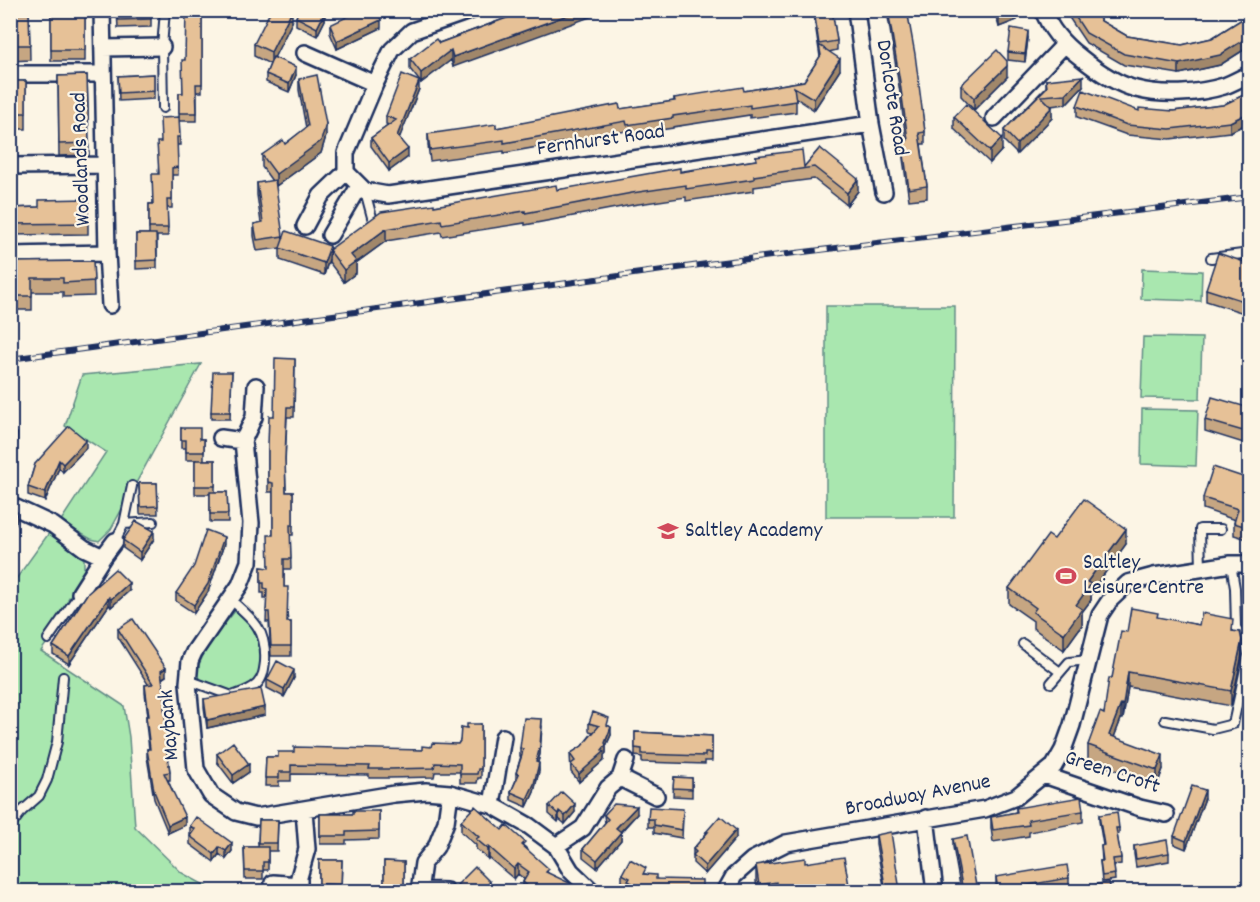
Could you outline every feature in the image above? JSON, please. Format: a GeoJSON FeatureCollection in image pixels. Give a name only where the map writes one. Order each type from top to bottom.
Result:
{"type":"FeatureCollection","features":[{"type":"Feature","properties":{"kind":"street","name":"Woodlands Road"},"geometry":{"type":"LineString","coordinates":[[102,10],[107,253],[111,305]]}},
{"type":"Feature","properties":{"kind":"street"},"geometry":{"type":"LineString","coordinates":[[330,235],[362,188],[346,172],[346,153],[392,50],[412,31],[472,10]]}},
{"type":"Feature","properties":{"kind":"street","name":"Dorlcote Road"},"geometry":{"type":"LineString","coordinates":[[856,10],[871,124],[884,192]]}},
{"type":"Feature","properties":{"kind":"street"},"geometry":{"type":"LineString","coordinates":[[1043,10],[1047,20],[1065,45],[1094,69],[1117,82],[1136,89],[1191,92],[1226,86],[1250,74]]}},
{"type":"Feature","properties":{"kind":"street"},"geometry":{"type":"LineString","coordinates":[[994,118],[1065,45]]}},
{"type":"Feature","properties":{"kind":"street"},"geometry":{"type":"LineString","coordinates":[[103,48],[162,46]]}},
{"type":"Feature","properties":{"kind":"street"},"geometry":{"type":"LineString","coordinates":[[305,53],[375,84]]}},
{"type":"Feature","properties":{"kind":"street"},"geometry":{"type":"LineString","coordinates":[[10,74],[102,74]]}},
{"type":"Feature","properties":{"kind":"street","name":"Fernhurst Road"},"geometry":{"type":"LineString","coordinates":[[362,188],[388,195],[871,124]]}},
{"type":"Feature","properties":{"kind":"street"},"geometry":{"type":"LineString","coordinates":[[10,166],[105,165]]}},
{"type":"Feature","properties":{"kind":"street"},"geometry":{"type":"LineString","coordinates":[[305,226],[321,196],[346,172]]}},
{"type":"Feature","properties":{"kind":"street"},"geometry":{"type":"LineString","coordinates":[[10,255],[107,253]]}},
{"type":"Feature","properties":{"kind":"street","name":"Maybank"},"geometry":{"type":"LineString","coordinates":[[256,386],[254,417],[243,441],[251,523],[245,575],[190,661],[189,680],[196,769],[211,795],[236,812],[256,817],[394,794],[426,791],[450,793],[492,805],[529,826],[556,846],[572,870],[593,891]]}},
{"type":"Feature","properties":{"kind":"street"},"geometry":{"type":"LineString","coordinates":[[221,438],[243,441]]}},
{"type":"Feature","properties":{"kind":"street"},"geometry":{"type":"LineString","coordinates":[[10,505],[53,525],[84,548],[103,557]]}},
{"type":"Feature","properties":{"kind":"street"},"geometry":{"type":"LineString","coordinates":[[80,593],[115,541]]}},
{"type":"Feature","properties":{"kind":"street","name":"Broadway Avenue"},"geometry":{"type":"LineString","coordinates":[[725,891],[734,876],[752,860],[786,843],[985,809],[1016,797],[1054,766],[1069,733],[1100,615],[1110,600],[1128,583],[1154,576],[1231,564],[1250,564]]}},
{"type":"Feature","properties":{"kind":"street"},"geometry":{"type":"LineString","coordinates":[[492,805],[503,738]]}},
{"type":"Feature","properties":{"kind":"street"},"geometry":{"type":"LineString","coordinates":[[556,846],[583,828],[608,788],[620,778],[626,760]]}},
{"type":"Feature","properties":{"kind":"street","name":"Green Croft"},"geometry":{"type":"LineString","coordinates":[[1044,775],[1140,808],[1166,814]]}},
{"type":"Feature","properties":{"kind":"street"},"geometry":{"type":"LineString","coordinates":[[620,778],[656,796]]}},
{"type":"Feature","properties":{"kind":"street"},"geometry":{"type":"LineString","coordinates":[[446,891],[419,891],[423,863],[436,847],[446,822],[450,793]]}},
{"type":"Feature","properties":{"kind":"street"},"geometry":{"type":"LineString","coordinates":[[273,883],[299,888],[299,877],[307,849],[304,810]]}},
{"type":"Feature","properties":{"kind":"street"},"geometry":{"type":"LineString","coordinates":[[926,818],[935,891]]}},
{"type":"Feature","properties":{"kind":"lane"},"geometry":{"type":"LineString","coordinates":[[163,108],[162,46],[165,10]]}},
{"type":"Feature","properties":{"kind":"lane"},"geometry":{"type":"LineString","coordinates":[[362,188],[373,221]]}},
{"type":"Feature","properties":{"kind":"lane"},"geometry":{"type":"LineString","coordinates":[[1211,258],[1250,253]]}},
{"type":"Feature","properties":{"kind":"lane"},"geometry":{"type":"LineString","coordinates":[[115,541],[124,524],[132,486]]}},
{"type":"Feature","properties":{"kind":"lane"},"geometry":{"type":"LineString","coordinates":[[124,524],[153,522]]}},
{"type":"Feature","properties":{"kind":"lane"},"geometry":{"type":"LineString","coordinates":[[1201,569],[1200,529],[1221,529]]}},
{"type":"Feature","properties":{"kind":"lane"},"geometry":{"type":"LineString","coordinates":[[1165,720],[1213,729],[1233,724],[1248,655],[1247,648],[1236,627],[1235,588],[1231,564]]}},
{"type":"Feature","properties":{"kind":"lane"},"geometry":{"type":"LineString","coordinates":[[48,639],[80,593]]}},
{"type":"Feature","properties":{"kind":"lane"},"geometry":{"type":"LineString","coordinates":[[189,680],[232,696],[250,689],[264,674],[266,645],[262,634],[254,622],[231,600]]}},
{"type":"Feature","properties":{"kind":"lane"},"geometry":{"type":"LineString","coordinates":[[1023,644],[1060,672]]}},
{"type":"Feature","properties":{"kind":"lane"},"geometry":{"type":"LineString","coordinates":[[1052,683],[1069,662],[1090,659]]}},
{"type":"Feature","properties":{"kind":"lane"},"geometry":{"type":"LineString","coordinates":[[10,827],[39,796],[47,780],[57,742],[63,677]]}},
{"type":"Feature","properties":{"kind":"green space"},"geometry":{"type":"Polygon","coordinates":[[[1142,269],[1202,271],[1201,301],[1141,299],[1142,269]]]}},
{"type":"Feature","properties":{"kind":"green space"},"geometry":{"type":"Polygon","coordinates":[[[826,306],[955,306],[954,517],[826,517],[826,306]]]}},
{"type":"Feature","properties":{"kind":"green space"},"geometry":{"type":"Polygon","coordinates":[[[1143,337],[1202,338],[1200,399],[1141,398],[1143,337]]]}},
{"type":"Feature","properties":{"kind":"green space"},"geometry":{"type":"Polygon","coordinates":[[[201,364],[111,529],[99,541],[60,522],[106,452],[65,426],[82,375],[201,364]]]}},
{"type":"Feature","properties":{"kind":"green space"},"geometry":{"type":"Polygon","coordinates":[[[1142,409],[1198,410],[1196,466],[1141,464],[1142,409]]]}},
{"type":"Feature","properties":{"kind":"green space"},"geometry":{"type":"Polygon","coordinates":[[[49,533],[84,559],[84,573],[68,599],[75,603],[41,651],[124,706],[129,737],[135,827],[182,873],[215,891],[11,892],[11,586],[49,533]]]}},
{"type":"Feature","properties":{"kind":"green space"},"geometry":{"type":"Polygon","coordinates":[[[235,611],[256,631],[260,638],[263,656],[262,665],[254,681],[248,687],[236,692],[218,688],[196,678],[206,650],[235,611]]]}},
{"type":"Feature","properties":{"kind":"building"},"geometry":{"type":"Polygon","coordinates":[[[51,10],[85,10],[85,50],[51,50],[51,10]]]}},
{"type":"Feature","properties":{"kind":"building"},"geometry":{"type":"Polygon","coordinates":[[[118,10],[151,10],[151,19],[118,20],[118,10]]]}},
{"type":"Feature","properties":{"kind":"building"},"geometry":{"type":"Polygon","coordinates":[[[186,10],[202,10],[202,84],[196,84],[197,113],[179,113],[179,93],[183,93],[182,60],[185,60],[186,10]]]}},
{"type":"Feature","properties":{"kind":"building"},"geometry":{"type":"Polygon","coordinates":[[[271,10],[292,10],[271,52],[254,44],[271,10]]]}},
{"type":"Feature","properties":{"kind":"building"},"geometry":{"type":"Polygon","coordinates":[[[299,10],[325,12],[317,28],[296,17],[299,10]]]}},
{"type":"Feature","properties":{"kind":"building"},"geometry":{"type":"Polygon","coordinates":[[[361,10],[376,10],[381,20],[337,41],[330,25],[361,10]]]}},
{"type":"Feature","properties":{"kind":"building"},"geometry":{"type":"Polygon","coordinates":[[[528,10],[581,10],[453,57],[451,50],[421,73],[410,59],[436,39],[439,43],[528,10]]]}},
{"type":"Feature","properties":{"kind":"building"},"geometry":{"type":"Polygon","coordinates":[[[814,10],[832,10],[837,41],[819,44],[814,10]]]}},
{"type":"Feature","properties":{"kind":"building"},"geometry":{"type":"Polygon","coordinates":[[[888,10],[907,10],[925,132],[919,133],[927,186],[909,189],[902,141],[908,140],[888,10]]]}},
{"type":"Feature","properties":{"kind":"building"},"geometry":{"type":"Polygon","coordinates":[[[997,10],[1016,10],[999,16],[997,10]]]}},
{"type":"Feature","properties":{"kind":"building"},"geometry":{"type":"Polygon","coordinates":[[[1071,10],[1094,10],[1101,21],[1127,36],[1182,45],[1212,38],[1250,14],[1250,36],[1220,55],[1179,64],[1124,54],[1086,33],[1071,10]]]}},
{"type":"Feature","properties":{"kind":"building"},"geometry":{"type":"Polygon","coordinates":[[[10,14],[29,14],[30,45],[10,45],[10,14]]]}},
{"type":"Feature","properties":{"kind":"building"},"geometry":{"type":"Polygon","coordinates":[[[1011,28],[1028,31],[1025,54],[1008,52],[1011,28]]]}},
{"type":"Feature","properties":{"kind":"building"},"geometry":{"type":"Polygon","coordinates":[[[819,45],[840,59],[814,99],[794,87],[796,101],[750,108],[750,105],[627,125],[626,121],[504,143],[504,140],[430,150],[428,134],[496,124],[496,128],[619,104],[620,109],[675,101],[674,98],[743,87],[744,91],[804,81],[821,55],[819,45]]]}},
{"type":"Feature","properties":{"kind":"building"},"geometry":{"type":"Polygon","coordinates":[[[997,50],[1007,61],[1007,66],[974,98],[961,85],[997,50]]]}},
{"type":"Feature","properties":{"kind":"building"},"geometry":{"type":"Polygon","coordinates":[[[273,57],[296,67],[289,84],[266,74],[273,57]]]}},
{"type":"Feature","properties":{"kind":"building"},"geometry":{"type":"Polygon","coordinates":[[[154,74],[154,91],[119,93],[118,76],[154,74]]]}},
{"type":"Feature","properties":{"kind":"building"},"geometry":{"type":"Polygon","coordinates":[[[402,74],[419,81],[397,136],[408,149],[389,163],[371,138],[396,120],[386,116],[402,74]]]}},
{"type":"Feature","properties":{"kind":"building"},"geometry":{"type":"Polygon","coordinates":[[[87,75],[89,143],[59,144],[58,76],[87,75]]]}},
{"type":"Feature","properties":{"kind":"building"},"geometry":{"type":"Polygon","coordinates":[[[317,75],[326,124],[321,141],[276,174],[262,155],[283,140],[285,144],[308,126],[299,79],[317,75]]]}},
{"type":"Feature","properties":{"kind":"building"},"geometry":{"type":"Polygon","coordinates":[[[1083,76],[1066,94],[1041,96],[1052,107],[1017,144],[1004,130],[1047,87],[1046,80],[1083,76]]]}},
{"type":"Feature","properties":{"kind":"building"},"geometry":{"type":"Polygon","coordinates":[[[10,81],[26,81],[26,113],[10,113],[10,81]]]}},
{"type":"Feature","properties":{"kind":"building"},"geometry":{"type":"Polygon","coordinates":[[[1083,90],[1139,111],[1139,108],[1173,111],[1223,105],[1250,92],[1250,112],[1230,122],[1170,129],[1127,125],[1077,106],[1083,90]]]}},
{"type":"Feature","properties":{"kind":"building"},"geometry":{"type":"Polygon","coordinates":[[[966,104],[1002,138],[990,151],[954,117],[966,104]]]}},
{"type":"Feature","properties":{"kind":"building"},"geometry":{"type":"Polygon","coordinates":[[[179,117],[178,167],[172,168],[172,200],[167,200],[168,228],[149,228],[149,204],[153,204],[152,174],[159,174],[157,142],[161,142],[160,118],[179,117]]]}},
{"type":"Feature","properties":{"kind":"building"},"geometry":{"type":"Polygon","coordinates":[[[820,148],[858,179],[847,193],[814,167],[686,189],[686,185],[632,193],[525,213],[525,211],[442,224],[441,220],[386,229],[351,255],[356,261],[344,270],[329,250],[381,212],[434,204],[434,206],[556,185],[557,190],[680,168],[680,172],[757,160],[756,156],[802,150],[804,167],[820,148]]]}},
{"type":"Feature","properties":{"kind":"building"},"geometry":{"type":"Polygon","coordinates":[[[275,180],[283,236],[257,240],[254,224],[263,222],[257,183],[275,180]]]}},
{"type":"Feature","properties":{"kind":"building"},"geometry":{"type":"Polygon","coordinates":[[[88,199],[88,223],[10,224],[10,208],[39,207],[39,200],[88,199]]]}},
{"type":"Feature","properties":{"kind":"building"},"geometry":{"type":"Polygon","coordinates":[[[286,231],[330,246],[324,263],[280,248],[286,231]]]}},
{"type":"Feature","properties":{"kind":"building"},"geometry":{"type":"Polygon","coordinates":[[[136,234],[156,234],[157,260],[136,261],[136,234]]]}},
{"type":"Feature","properties":{"kind":"building"},"geometry":{"type":"Polygon","coordinates":[[[1218,253],[1250,264],[1250,303],[1206,289],[1218,253]]]}},
{"type":"Feature","properties":{"kind":"building"},"geometry":{"type":"Polygon","coordinates":[[[93,261],[94,281],[63,283],[63,278],[32,278],[32,296],[10,296],[10,262],[93,261]]]}},
{"type":"Feature","properties":{"kind":"building"},"geometry":{"type":"Polygon","coordinates":[[[275,358],[295,359],[294,407],[287,407],[285,459],[286,492],[293,492],[293,525],[290,525],[291,559],[284,559],[284,587],[288,587],[287,622],[291,622],[291,646],[271,646],[269,612],[266,612],[267,589],[264,588],[264,583],[261,583],[261,567],[269,568],[268,535],[273,535],[273,483],[268,482],[268,445],[269,416],[274,416],[275,358]]]}},
{"type":"Feature","properties":{"kind":"building"},"geometry":{"type":"Polygon","coordinates":[[[213,372],[232,372],[230,412],[211,412],[213,372]]]}},
{"type":"Feature","properties":{"kind":"building"},"geometry":{"type":"Polygon","coordinates":[[[1212,397],[1250,408],[1250,433],[1205,420],[1212,397]]]}},
{"type":"Feature","properties":{"kind":"building"},"geometry":{"type":"Polygon","coordinates":[[[69,426],[86,440],[63,464],[59,460],[45,493],[28,487],[35,464],[69,426]]]}},
{"type":"Feature","properties":{"kind":"building"},"geometry":{"type":"Polygon","coordinates":[[[181,428],[200,428],[200,439],[204,439],[204,452],[186,452],[186,440],[181,440],[181,428]]]}},
{"type":"Feature","properties":{"kind":"building"},"geometry":{"type":"Polygon","coordinates":[[[10,432],[17,433],[14,452],[10,452],[10,432]]]}},
{"type":"Feature","properties":{"kind":"building"},"geometry":{"type":"Polygon","coordinates":[[[195,460],[215,460],[215,486],[195,486],[195,460]]]}},
{"type":"Feature","properties":{"kind":"building"},"geometry":{"type":"Polygon","coordinates":[[[1213,467],[1246,478],[1250,468],[1250,528],[1234,523],[1238,509],[1203,498],[1213,467]]]}},
{"type":"Feature","properties":{"kind":"building"},"geometry":{"type":"Polygon","coordinates":[[[139,483],[157,483],[158,506],[140,507],[139,483]]]}},
{"type":"Feature","properties":{"kind":"building"},"geometry":{"type":"Polygon","coordinates":[[[210,492],[227,492],[228,514],[210,514],[210,492]]]}},
{"type":"Feature","properties":{"kind":"building","name":"Saltley Leisure Centre"},"geometry":{"type":"Polygon","coordinates":[[[1084,499],[1126,529],[1087,582],[1091,584],[1076,605],[1082,609],[1064,634],[1033,612],[1036,608],[1009,588],[1048,535],[1054,539],[1084,499]]]}},
{"type":"Feature","properties":{"kind":"building"},"geometry":{"type":"Polygon","coordinates":[[[10,509],[17,512],[10,526],[10,509]]]}},
{"type":"Feature","properties":{"kind":"building"},"geometry":{"type":"Polygon","coordinates":[[[136,521],[154,531],[140,552],[123,540],[136,521]]]}},
{"type":"Feature","properties":{"kind":"building"},"geometry":{"type":"Polygon","coordinates":[[[206,530],[224,537],[208,584],[194,605],[176,593],[194,566],[206,530]]]}},
{"type":"Feature","properties":{"kind":"building"},"geometry":{"type":"Polygon","coordinates":[[[115,569],[129,583],[111,599],[109,597],[69,656],[53,646],[87,594],[115,569]]]}},
{"type":"Feature","properties":{"kind":"building"},"geometry":{"type":"Polygon","coordinates":[[[1131,608],[1158,613],[1157,617],[1199,625],[1202,613],[1233,619],[1232,631],[1240,632],[1242,640],[1231,691],[1128,672],[1123,705],[1121,704],[1109,735],[1163,755],[1157,770],[1088,745],[1100,712],[1104,714],[1109,678],[1112,678],[1121,631],[1127,632],[1131,608]]]}},
{"type":"Feature","properties":{"kind":"building"},"geometry":{"type":"Polygon","coordinates":[[[133,619],[166,668],[161,671],[168,739],[165,740],[170,772],[164,773],[185,817],[168,825],[154,791],[147,749],[150,749],[146,716],[149,716],[145,685],[153,684],[118,629],[133,619]]]}},
{"type":"Feature","properties":{"kind":"building"},"geometry":{"type":"Polygon","coordinates":[[[277,661],[294,670],[284,689],[267,680],[277,661]]]}},
{"type":"Feature","properties":{"kind":"building"},"geometry":{"type":"Polygon","coordinates":[[[261,689],[265,707],[207,720],[204,699],[261,689]]]}},
{"type":"Feature","properties":{"kind":"building"},"geometry":{"type":"Polygon","coordinates":[[[593,712],[609,718],[607,725],[611,727],[606,745],[602,750],[604,752],[579,774],[571,764],[575,761],[570,754],[582,746],[599,726],[589,723],[593,712]]]}},
{"type":"Feature","properties":{"kind":"building"},"geometry":{"type":"Polygon","coordinates":[[[524,718],[542,719],[536,762],[539,763],[534,784],[527,799],[511,792],[519,774],[516,773],[523,749],[520,748],[524,718]]]}},
{"type":"Feature","properties":{"kind":"building"},"geometry":{"type":"Polygon","coordinates":[[[467,724],[481,724],[481,769],[478,769],[477,774],[460,774],[460,764],[435,763],[434,768],[389,769],[369,769],[370,766],[291,765],[291,772],[279,772],[279,778],[265,778],[266,757],[278,757],[278,752],[294,752],[294,747],[422,750],[422,746],[431,747],[432,743],[458,744],[461,727],[467,728],[467,724]]]}},
{"type":"Feature","properties":{"kind":"building"},"geometry":{"type":"Polygon","coordinates":[[[635,732],[712,736],[712,753],[705,753],[705,756],[642,754],[642,749],[635,748],[635,732]]]}},
{"type":"Feature","properties":{"kind":"building"},"geometry":{"type":"Polygon","coordinates":[[[233,742],[249,764],[233,775],[217,754],[233,742]]]}},
{"type":"Feature","properties":{"kind":"building"},"geometry":{"type":"Polygon","coordinates":[[[674,777],[692,778],[692,789],[673,788],[674,777]]]}},
{"type":"Feature","properties":{"kind":"building"},"geometry":{"type":"Polygon","coordinates":[[[1192,786],[1205,790],[1186,841],[1174,836],[1192,786]]]}},
{"type":"Feature","properties":{"kind":"building"},"geometry":{"type":"Polygon","coordinates":[[[562,792],[575,804],[565,816],[559,811],[558,814],[549,806],[562,792]]]}},
{"type":"Feature","properties":{"kind":"building"},"geometry":{"type":"Polygon","coordinates":[[[1081,797],[1083,811],[1028,820],[1029,825],[993,830],[991,817],[1017,812],[1016,808],[1081,797]]]}},
{"type":"Feature","properties":{"kind":"building"},"geometry":{"type":"Polygon","coordinates":[[[614,804],[637,806],[616,828],[621,832],[597,860],[583,849],[608,819],[604,815],[614,804]]]}},
{"type":"Feature","properties":{"kind":"building"},"geometry":{"type":"Polygon","coordinates":[[[475,806],[502,830],[506,825],[525,842],[522,845],[549,869],[546,872],[580,888],[578,891],[533,891],[523,882],[529,872],[518,864],[514,869],[476,839],[479,837],[461,821],[475,806]]]}},
{"type":"Feature","properties":{"kind":"building"},"geometry":{"type":"Polygon","coordinates":[[[649,807],[683,809],[682,830],[654,825],[654,819],[648,819],[649,807]]]}},
{"type":"Feature","properties":{"kind":"building"},"geometry":{"type":"Polygon","coordinates":[[[353,811],[379,811],[379,831],[346,832],[346,836],[320,836],[320,814],[353,814],[353,811]]]}},
{"type":"Feature","properties":{"kind":"building"},"geometry":{"type":"Polygon","coordinates":[[[1117,812],[1119,828],[1116,828],[1121,858],[1113,859],[1115,874],[1102,876],[1100,861],[1103,861],[1101,846],[1104,845],[1099,815],[1117,812]]]}},
{"type":"Feature","properties":{"kind":"building"},"geometry":{"type":"Polygon","coordinates":[[[720,816],[736,830],[705,866],[693,855],[696,852],[693,849],[720,816]]]}},
{"type":"Feature","properties":{"kind":"building"},"geometry":{"type":"Polygon","coordinates":[[[196,817],[232,843],[226,851],[219,847],[214,854],[190,836],[195,829],[190,826],[196,817]]]}},
{"type":"Feature","properties":{"kind":"building"},"geometry":{"type":"Polygon","coordinates":[[[259,820],[278,820],[277,843],[258,843],[259,820]]]}},
{"type":"Feature","properties":{"kind":"building"},"geometry":{"type":"Polygon","coordinates":[[[891,832],[900,891],[886,891],[876,835],[891,832]]]}},
{"type":"Feature","properties":{"kind":"building"},"geometry":{"type":"Polygon","coordinates":[[[967,836],[977,891],[963,891],[953,839],[967,836]]]}},
{"type":"Feature","properties":{"kind":"building"},"geometry":{"type":"Polygon","coordinates":[[[1167,840],[1169,853],[1136,859],[1134,846],[1167,840]]]}},
{"type":"Feature","properties":{"kind":"building"},"geometry":{"type":"Polygon","coordinates":[[[244,847],[268,847],[268,862],[263,862],[263,871],[245,871],[244,847]]]}},
{"type":"Feature","properties":{"kind":"building"},"geometry":{"type":"Polygon","coordinates":[[[844,857],[850,891],[778,891],[776,882],[759,885],[756,865],[805,858],[805,863],[844,857]]]}},
{"type":"Feature","properties":{"kind":"building"},"geometry":{"type":"Polygon","coordinates":[[[630,859],[646,868],[643,874],[656,875],[656,879],[702,880],[702,891],[642,891],[642,888],[628,881],[630,878],[622,874],[630,859]]]}},
{"type":"Feature","properties":{"kind":"building"},"geometry":{"type":"Polygon","coordinates":[[[319,860],[342,860],[341,885],[319,884],[319,860]]]}},
{"type":"Feature","properties":{"kind":"building"},"geometry":{"type":"Polygon","coordinates":[[[384,861],[404,862],[404,885],[384,885],[384,861]]]}},
{"type":"Feature","properties":{"kind":"building"},"geometry":{"type":"Polygon","coordinates":[[[1067,865],[1069,878],[998,890],[996,877],[1067,865]]]}},
{"type":"Feature","properties":{"kind":"building"},"geometry":{"type":"Polygon","coordinates":[[[475,867],[490,882],[482,891],[456,891],[459,887],[457,885],[475,867]]]}},
{"type":"Feature","properties":{"kind":"building"},"geometry":{"type":"Polygon","coordinates":[[[1109,882],[1111,891],[1093,891],[1092,885],[1109,882]]]}},
{"type":"Feature","properties":{"kind":"railway"},"geometry":{"type":"LineString","coordinates":[[10,359],[707,264],[1250,197]]}},
{"type":"Feature","properties":{"kind":"place","name":"Saltley Academy"},"geometry":{"type":"Point","coordinates":[668,531]}},
{"type":"Feature","properties":{"kind":"place","name":"Saltley Leisure Centre"},"geometry":{"type":"Point","coordinates":[1066,576]}}]}
